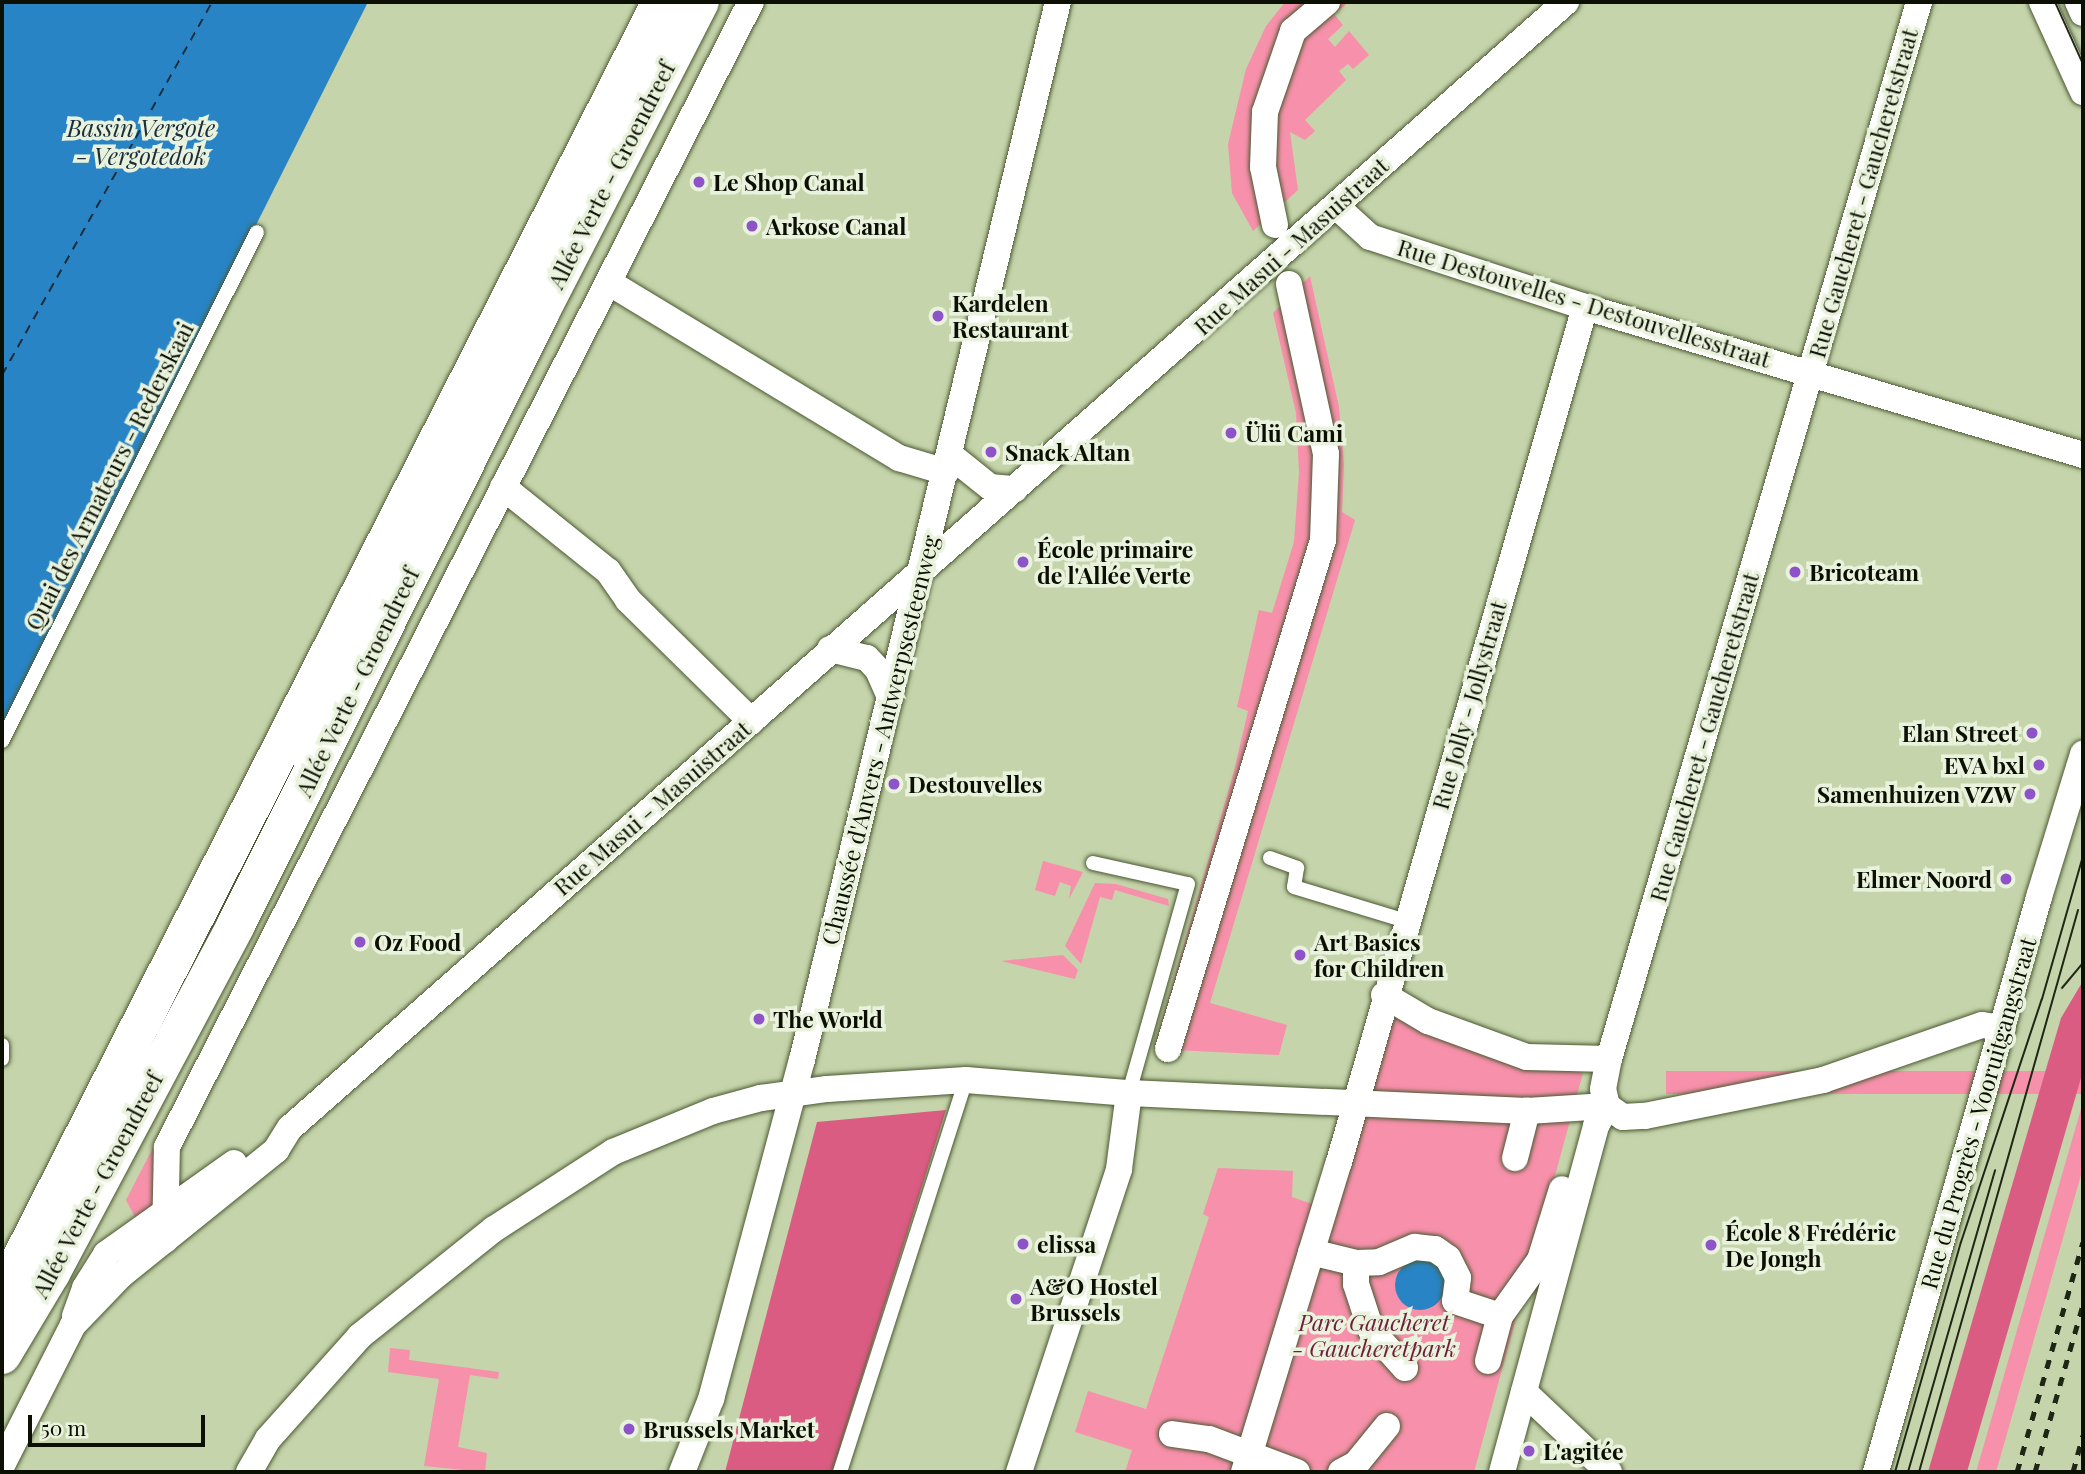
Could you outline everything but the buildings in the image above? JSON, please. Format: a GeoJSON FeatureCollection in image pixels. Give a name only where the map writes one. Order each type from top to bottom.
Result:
{"type":"FeatureCollection","features":[{"type":"Feature","properties":{"kind":"main road","name":"Allée Verte - Groendreef"},"geometry":{"type":"LineString","coordinates":[[2,1296],[661,2]]}},
{"type":"Feature","properties":{"kind":"main road","name":"Allée Verte - Groendreef"},"geometry":{"type":"LineString","coordinates":[[2,1356],[51,1273],[236,925],[540,313],[700,2]]}},
{"type":"Feature","properties":{"kind":"street","name":"Allée Verte - Groendreef"},"geometry":{"type":"LineString","coordinates":[[73,1325],[120,1276],[165,1240],[167,1147],[751,2]]}},
{"type":"Feature","properties":{"kind":"street","name":"Chaussée d'Anvers - Antwerpsesteenweg"},"geometry":{"type":"LineString","coordinates":[[682,1472],[711,1399],[793,1092],[924,567],[1058,2]]}},
{"type":"Feature","properties":{"kind":"street"},"geometry":{"type":"LineString","coordinates":[[1275,225],[1263,146],[1265,112],[1293,31],[1327,2]]}},
{"type":"Feature","properties":{"kind":"street","name":"Rue Masui - Masuistraat"},"geometry":{"type":"LineString","coordinates":[[165,1240],[276,1150],[290,1128],[1566,2]]}},
{"type":"Feature","properties":{"kind":"street","name":"Rue Gaucheret - Gaucheretstraat"},"geometry":{"type":"LineString","coordinates":[[1502,1472],[1596,1126],[1596,1108],[1609,1059],[1919,2]]}},
{"type":"Feature","properties":{"kind":"street"},"geometry":{"type":"LineString","coordinates":[[2042,2],[2083,92]]}},
{"type":"Feature","properties":{"kind":"street"},"geometry":{"type":"LineString","coordinates":[[2078,2],[2083,13]]}},
{"type":"Feature","properties":{"kind":"street","name":"Rue Destouvelles - Destouvellesstraat"},"geometry":{"type":"LineString","coordinates":[[1336,206],[1370,237],[1586,307],[2083,455]]}},
{"type":"Feature","properties":{"kind":"street"},"geometry":{"type":"LineString","coordinates":[[610,282],[899,458],[948,464],[990,487],[1016,489]]}},
{"type":"Feature","properties":{"kind":"street"},"geometry":{"type":"LineString","coordinates":[[1168,1049],[1323,540],[1328,493],[1321,429],[1289,284]]}},
{"type":"Feature","properties":{"kind":"street","name":"Rue Jolly - Jollystraat"},"geometry":{"type":"LineString","coordinates":[[1247,1462],[1355,1103],[1384,995],[1586,307]]}},
{"type":"Feature","properties":{"kind":"street"},"geometry":{"type":"LineString","coordinates":[[503,488],[608,571],[628,600],[751,721]]}},
{"type":"Feature","properties":{"kind":"street"},"geometry":{"type":"LineString","coordinates":[[830,649],[867,659],[878,670],[890,697]]}},
{"type":"Feature","properties":{"kind":"street","name":"Rue du Progrès - Vooruitgangstraat"},"geometry":{"type":"LineString","coordinates":[[1876,1472],[2083,754]]}},
{"type":"Feature","properties":{"kind":"street"},"geometry":{"type":"LineString","coordinates":[[1384,995],[1428,1021],[1528,1057],[1609,1059]]}},
{"type":"Feature","properties":{"kind":"street"},"geometry":{"type":"LineString","coordinates":[[249,1472],[268,1439],[360,1336],[494,1229],[613,1153],[713,1111],[793,1092],[966,1080],[1129,1093],[1528,1111],[1596,1108],[1623,1116],[1718,1103],[1869,1066],[1982,1024],[2003,1028]]}},
{"type":"Feature","properties":{"kind":"street"},"geometry":{"type":"LineString","coordinates":[[1018,1472],[1119,1170],[1129,1093]]}},
{"type":"Feature","properties":{"kind":"street"},"geometry":{"type":"LineString","coordinates":[[1488,1361],[1500,1315],[1541,1260],[1596,1108]]}},
{"type":"Feature","properties":{"kind":"street"},"geometry":{"type":"LineString","coordinates":[[1515,1158],[1528,1111]]}},
{"type":"Feature","properties":{"kind":"street","name":"Rue Masui - Masuistraat"},"geometry":{"type":"LineString","coordinates":[[165,1213],[268,1138],[290,1128]]}},
{"type":"Feature","properties":{"kind":"street","name":"Allée Verte - Groendreef"},"geometry":{"type":"LineString","coordinates":[[2,1465],[73,1325],[85,1287],[106,1254],[165,1213]]}},
{"type":"Feature","properties":{"kind":"street"},"geometry":{"type":"LineString","coordinates":[[1311,1252],[1356,1263],[1379,1262],[1415,1247],[1435,1249],[1448,1258],[1458,1278],[1455,1301],[1500,1315]]}},
{"type":"Feature","properties":{"kind":"street"},"geometry":{"type":"LineString","coordinates":[[1356,1263],[1356,1284],[1371,1330],[1405,1368]]}},
{"type":"Feature","properties":{"kind":"street"},"geometry":{"type":"LineString","coordinates":[[1524,1392],[1609,1472]]}},
{"type":"Feature","properties":{"kind":"street"},"geometry":{"type":"LineString","coordinates":[[1340,1472],[1356,1464],[1387,1426]]}},
{"type":"Feature","properties":{"kind":"street"},"geometry":{"type":"LineString","coordinates":[[1172,1434],[1195,1436],[1247,1462],[1297,1472]]}},
{"type":"Feature","properties":{"kind":"lane","name":"Quai des Armateurs - Rederskaai"},"geometry":{"type":"LineString","coordinates":[[2,741],[257,232]]}},
{"type":"Feature","properties":{"kind":"lane"},"geometry":{"type":"LineString","coordinates":[[1270,858],[1297,868],[1294,887],[1406,921]]}},
{"type":"Feature","properties":{"kind":"lane"},"geometry":{"type":"LineString","coordinates":[[1093,863],[1188,884],[1129,1093]]}},
{"type":"Feature","properties":{"kind":"lane"},"geometry":{"type":"LineString","coordinates":[[2,1045],[2,1059]]}},
{"type":"Feature","properties":{"kind":"lane"},"geometry":{"type":"LineString","coordinates":[[840,1472],[966,1080]]}},
{"type":"Feature","properties":{"kind":"green space"},"geometry":{"type":"Polygon","coordinates":[[[1285,2],[1349,2],[1334,14],[1343,25],[1328,39],[1335,47],[1349,31],[1369,55],[1353,69],[1348,64],[1339,71],[1346,80],[1305,120],[1315,131],[1305,140],[1290,132],[1298,190],[1253,231],[1232,193],[1228,144],[1246,69],[1266,26],[1285,2]]]}},
{"type":"Feature","properties":{"kind":"green space"},"geometry":{"type":"Polygon","coordinates":[[[1310,276],[1339,407],[1344,464],[1342,512],[1355,520],[1210,1003],[1287,1025],[1279,1055],[1154,1049],[1234,771],[1248,711],[1237,707],[1259,610],[1272,613],[1294,542],[1299,472],[1296,413],[1273,313],[1310,276]]]}},
{"type":"Feature","properties":{"kind":"green space"},"geometry":{"type":"Polygon","coordinates":[[[1043,861],[1083,872],[1069,899],[1071,886],[1060,882],[1055,896],[1035,890],[1043,861]]]}},
{"type":"Feature","properties":{"kind":"green space"},"geometry":{"type":"Polygon","coordinates":[[[1095,883],[1116,884],[1168,899],[1169,906],[1115,890],[1112,900],[1100,897],[1081,964],[1065,946],[1095,883]]]}},
{"type":"Feature","properties":{"kind":"green space"},"geometry":{"type":"Polygon","coordinates":[[[1063,955],[1078,970],[1075,979],[1001,961],[1063,955]]]}},
{"type":"Feature","properties":{"kind":"green space","name":"Parc Gaucheret - Gaucheretpark"},"geometry":{"type":"Polygon","coordinates":[[[1385,1011],[1481,1049],[1583,1073],[1474,1472],[1125,1472],[1132,1450],[1075,1432],[1088,1391],[1146,1409],[1209,1217],[1203,1214],[1218,1168],[1293,1171],[1292,1197],[1327,1209],[1385,1011]]]}},
{"type":"Feature","properties":{"kind":"green space"},"geometry":{"type":"Polygon","coordinates":[[[1666,1071],[2083,1071],[2083,1094],[1666,1094],[1666,1071]]]}},
{"type":"Feature","properties":{"kind":"green space"},"geometry":{"type":"Polygon","coordinates":[[[2083,1102],[2083,1168],[1996,1472],[1976,1472],[2083,1102]]]}},
{"type":"Feature","properties":{"kind":"green space"},"geometry":{"type":"Polygon","coordinates":[[[158,1138],[155,1205],[136,1219],[126,1200],[158,1138]]]}},
{"type":"Feature","properties":{"kind":"green space"},"geometry":{"type":"Polygon","coordinates":[[[390,1348],[410,1350],[409,1360],[499,1372],[498,1379],[470,1375],[458,1447],[487,1453],[485,1472],[424,1466],[439,1379],[388,1372],[390,1348]]]}},
{"type":"Feature","properties":{"kind":"shaded area"},"geometry":{"type":"Polygon","coordinates":[[[2083,981],[2083,1071],[1967,1472],[1928,1472],[2061,1018],[2083,981]]]}},
{"type":"Feature","properties":{"kind":"shaded area"},"geometry":{"type":"Polygon","coordinates":[[[946,1110],[832,1472],[725,1472],[817,1122],[946,1110]]]}},
{"type":"Feature","properties":{"kind":"water","name":"Bassin Vergote - Vergotedok"},"geometry":{"type":"Polygon","coordinates":[[[2,2],[368,2],[2,731],[2,2]]]}},
{"type":"Feature","properties":{"kind":"water"},"geometry":{"type":"Polygon","coordinates":[[[1420,1260],[1438,1267],[1445,1285],[1438,1303],[1420,1310],[1402,1303],[1395,1285],[1402,1267],[1420,1260]]]}},
{"type":"Feature","properties":{"kind":"ferry route"},"geometry":{"type":"LineString","coordinates":[[2,375],[212,2]]}},
{"type":"Feature","properties":{"kind":"tram line"},"geometry":{"type":"LineString","coordinates":[[2055,2],[2083,64]]}},
{"type":"Feature","properties":{"kind":"tram line"},"geometry":{"type":"LineString","coordinates":[[1895,1472],[1961,1242],[2042,999],[2083,856]]}},
{"type":"Feature","properties":{"kind":"tram line"},"geometry":{"type":"LineString","coordinates":[[1919,1472],[2078,910]]}},
{"type":"Feature","properties":{"kind":"tram line"},"geometry":{"type":"LineString","coordinates":[[2062,988],[2083,963]]}},
{"type":"Feature","properties":{"kind":"tram line"},"geometry":{"type":"LineString","coordinates":[[1908,1472],[1995,1170]]}},
{"type":"Feature","properties":{"kind":"railway"},"geometry":{"type":"LineString","coordinates":[[2017,1472],[2083,1242]]}},
{"type":"Feature","properties":{"kind":"railway"},"geometry":{"type":"LineString","coordinates":[[2035,1472],[2083,1305]]}},
{"type":"Feature","properties":{"kind":"railway"},"geometry":{"type":"LineString","coordinates":[[2073,1472],[2083,1435]]}},
{"type":"Feature","properties":{"kind":"place","name":"Le Shop Canal"},"geometry":{"type":"Point","coordinates":[699,182]}},
{"type":"Feature","properties":{"kind":"place","name":"Arkose Canal"},"geometry":{"type":"Point","coordinates":[752,226]}},
{"type":"Feature","properties":{"kind":"place","name":"Kardelen Restaurant"},"geometry":{"type":"Point","coordinates":[938,316]}},
{"type":"Feature","properties":{"kind":"place","name":"Ülü Cami"},"geometry":{"type":"Point","coordinates":[1231,433]}},
{"type":"Feature","properties":{"kind":"place","name":"Snack Altan"},"geometry":{"type":"Point","coordinates":[991,452]}},
{"type":"Feature","properties":{"kind":"place","name":"École primaire de l'Allée Verte"},"geometry":{"type":"Point","coordinates":[1023,562]}},
{"type":"Feature","properties":{"kind":"place","name":"Bricoteam"},"geometry":{"type":"Point","coordinates":[1795,572]}},
{"type":"Feature","properties":{"kind":"place","name":"Elan Street"},"geometry":{"type":"Point","coordinates":[2032,733]}},
{"type":"Feature","properties":{"kind":"place","name":"EVA bxl"},"geometry":{"type":"Point","coordinates":[2039,765]}},
{"type":"Feature","properties":{"kind":"place","name":"Destouvelles"},"geometry":{"type":"Point","coordinates":[894,784]}},
{"type":"Feature","properties":{"kind":"place","name":"Samenhuizen VZW"},"geometry":{"type":"Point","coordinates":[2030,794]}},
{"type":"Feature","properties":{"kind":"place","name":"Elmer Noord"},"geometry":{"type":"Point","coordinates":[2006,879]}},
{"type":"Feature","properties":{"kind":"place","name":"Oz Food"},"geometry":{"type":"Point","coordinates":[360,942]}},
{"type":"Feature","properties":{"kind":"place","name":"Art Basics for Children"},"geometry":{"type":"Point","coordinates":[1300,955]}},
{"type":"Feature","properties":{"kind":"place","name":"The World"},"geometry":{"type":"Point","coordinates":[759,1019]}},
{"type":"Feature","properties":{"kind":"place","name":"elissa"},"geometry":{"type":"Point","coordinates":[1023,1244]}},
{"type":"Feature","properties":{"kind":"place","name":"École 8 Frédéric De Jongh"},"geometry":{"type":"Point","coordinates":[1711,1245]}},
{"type":"Feature","properties":{"kind":"place","name":"A&O Hostel Brussels"},"geometry":{"type":"Point","coordinates":[1016,1299]}},
{"type":"Feature","properties":{"kind":"place","name":"Brussels Market"},"geometry":{"type":"Point","coordinates":[629,1429]}},
{"type":"Feature","properties":{"kind":"place","name":"L'agitée"},"geometry":{"type":"Point","coordinates":[1529,1451]}}]}
